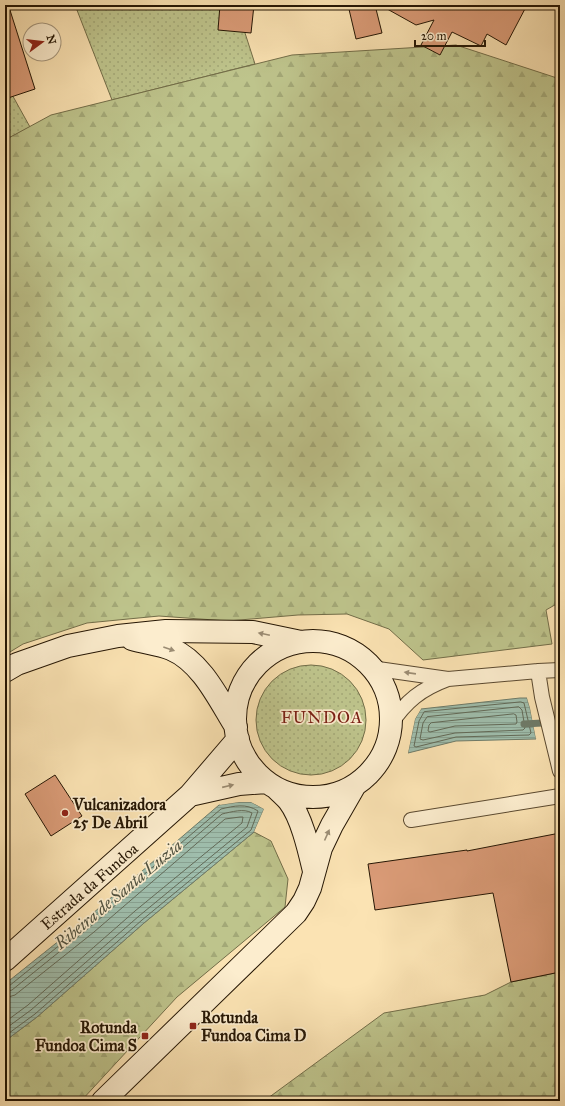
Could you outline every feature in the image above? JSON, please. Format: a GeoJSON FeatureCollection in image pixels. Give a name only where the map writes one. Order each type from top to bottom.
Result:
{"type":"FeatureCollection","features":[{"type":"Feature","properties":{"kind":"main road"},"geometry":{"type":"LineString","coordinates":[[5,672],[17,664],[68,646],[118,636],[166,631],[253,632],[302,642]]}},
{"type":"Feature","properties":{"kind":"main road"},"geometry":{"type":"LineString","coordinates":[[118,636],[171,649],[186,657],[201,671],[237,733],[246,758],[276,788],[300,824],[314,872]]}},
{"type":"Feature","properties":{"kind":"main road"},"geometry":{"type":"LineString","coordinates":[[103,1101],[296,913],[310,888],[321,848],[332,825],[355,785],[369,774],[387,743],[390,717],[386,694],[380,680],[371,668],[351,652],[340,646],[327,643],[315,641],[302,642],[274,652],[262,660],[252,671],[244,683],[238,697],[236,712],[237,733]]}},
{"type":"Feature","properties":{"kind":"main road","name":"Estrada da Fundoa"},"geometry":{"type":"LineString","coordinates":[[5,960],[190,795],[237,733]]}},
{"type":"Feature","properties":{"kind":"main road","name":"Estrada da Fundoa"},"geometry":{"type":"LineString","coordinates":[[190,795],[239,784],[276,788],[307,797],[324,796],[340,792],[355,785]]}},
{"type":"Feature","properties":{"kind":"lane"},"geometry":{"type":"LineString","coordinates":[[371,668],[448,679],[560,670]]}},
{"type":"Feature","properties":{"kind":"lane"},"geometry":{"type":"LineString","coordinates":[[538,671],[542,698],[560,771]]}},
{"type":"Feature","properties":{"kind":"lane"},"geometry":{"type":"LineString","coordinates":[[390,717],[398,713],[417,694],[432,685],[448,679]]}},
{"type":"Feature","properties":{"kind":"lane"},"geometry":{"type":"LineString","coordinates":[[411,820],[560,796]]}},
{"type":"Feature","properties":{"kind":"green space"},"geometry":{"type":"Polygon","coordinates":[[[75,5],[236,5],[255,64],[112,100],[75,5]]]}},
{"type":"Feature","properties":{"kind":"green space"},"geometry":{"type":"Polygon","coordinates":[[[456,45],[560,79],[560,602],[546,610],[552,644],[423,660],[389,629],[347,614],[298,615],[228,621],[159,616],[87,623],[23,644],[5,655],[5,140],[51,115],[292,55],[456,45]]]}},
{"type":"Feature","properties":{"kind":"green space"},"geometry":{"type":"Polygon","coordinates":[[[5,82],[30,127],[5,140],[5,82]]]}},
{"type":"Feature","properties":{"kind":"green space"},"geometry":{"type":"Polygon","coordinates":[[[311,665],[322,666],[332,670],[350,681],[361,699],[365,709],[365,731],[361,741],[350,759],[332,770],[322,774],[311,775],[300,774],[290,770],[272,759],[261,741],[257,731],[256,720],[257,709],[261,699],[272,681],[290,670],[300,666],[311,665]]]}},
{"type":"Feature","properties":{"kind":"green space"},"geometry":{"type":"Polygon","coordinates":[[[254,832],[271,841],[288,879],[285,907],[177,997],[81,1101],[5,1101],[5,1041],[37,1017],[144,923],[254,832]]]}},
{"type":"Feature","properties":{"kind":"green space"},"geometry":{"type":"Polygon","coordinates":[[[560,972],[560,1101],[264,1101],[384,1013],[485,995],[511,982],[560,972]]]}},
{"type":"Feature","properties":{"kind":"water"},"geometry":{"type":"Polygon","coordinates":[[[527,698],[536,739],[456,741],[408,753],[415,719],[421,709],[527,698]]]}},
{"type":"Feature","properties":{"kind":"water"},"geometry":{"type":"Polygon","coordinates":[[[251,802],[264,809],[254,832],[144,923],[37,1017],[5,1041],[5,984],[85,920],[219,805],[251,802]]]}},
{"type":"Feature","properties":{"kind":"pier"},"geometry":{"type":"Polygon","coordinates":[[[527,698],[529,698],[532,707],[538,738],[536,739],[530,708],[527,698]]]}},
{"type":"Feature","properties":{"kind":"pier"},"geometry":{"type":"Polygon","coordinates":[[[418,709],[421,709],[415,719],[408,753],[406,754],[413,719],[418,709]]]}},
{"type":"Feature","properties":{"kind":"pier"},"geometry":{"type":"Polygon","coordinates":[[[251,800],[266,808],[258,830],[254,832],[264,809],[251,802],[219,805],[223,802],[251,800]]]}},
{"type":"Feature","properties":{"kind":"building"},"geometry":{"type":"Polygon","coordinates":[[[220,5],[254,5],[251,33],[218,30],[220,5]]]}},
{"type":"Feature","properties":{"kind":"building"},"geometry":{"type":"Polygon","coordinates":[[[348,5],[375,5],[382,33],[356,39],[348,5]]]}},
{"type":"Feature","properties":{"kind":"building"},"geometry":{"type":"Polygon","coordinates":[[[380,5],[527,5],[506,45],[487,34],[481,46],[452,32],[440,55],[421,45],[434,20],[416,25],[380,5]]]}},
{"type":"Feature","properties":{"kind":"building"},"geometry":{"type":"Polygon","coordinates":[[[9,7],[22,48],[22,62],[26,62],[35,89],[5,99],[5,8],[9,7]]]}},
{"type":"Feature","properties":{"kind":"building"},"geometry":{"type":"Polygon","coordinates":[[[55,775],[82,816],[51,836],[25,794],[55,775]]]}},
{"type":"Feature","properties":{"kind":"building"},"geometry":{"type":"Polygon","coordinates":[[[560,833],[560,972],[511,982],[493,893],[375,910],[368,864],[467,851],[560,833]]]}},
{"type":"Feature","properties":{"kind":"waterway","name":"Ribeira de Santa Luzia"},"geometry":{"type":"LineString","coordinates":[[524,724],[560,722]]}},
{"type":"Feature","properties":{"kind":"place","name":"Vulcanizadora 25 De Abril"},"geometry":{"type":"Point","coordinates":[65,813]}},
{"type":"Feature","properties":{"kind":"place","name":"Rotunda Fundoa Cima D"},"geometry":{"type":"Point","coordinates":[193,1026]}},
{"type":"Feature","properties":{"kind":"place","name":"Rotunda Fundoa Cima S"},"geometry":{"type":"Point","coordinates":[145,1036]}},
{"type":"Feature","properties":{"kind":"district","name":"FUNDOA"},"geometry":{"type":"Point","coordinates":[322,717]}}]}
